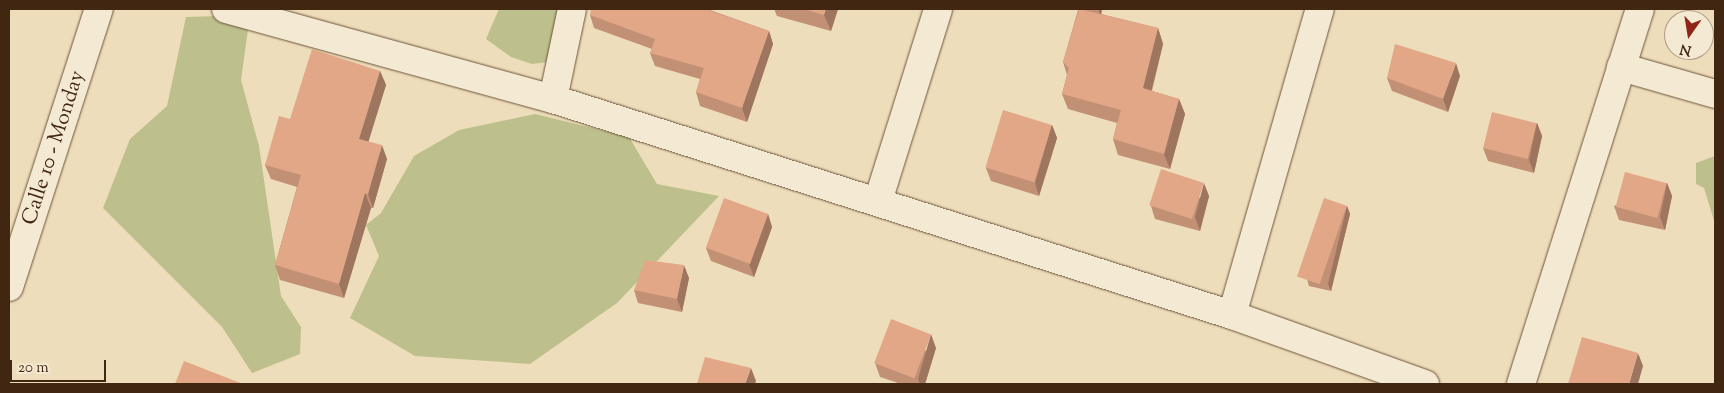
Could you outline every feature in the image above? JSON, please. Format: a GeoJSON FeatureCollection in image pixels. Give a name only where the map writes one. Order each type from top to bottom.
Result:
{"type":"FeatureCollection","features":[{"type":"Feature","properties":{"kind":"street","name":"Calle 10 - Monday"},"geometry":{"type":"LineString","coordinates":[[9,287],[99,9]]}},
{"type":"Feature","properties":{"kind":"street"},"geometry":{"type":"LineString","coordinates":[[226,9],[553,99],[1232,315],[1425,384]]}},
{"type":"Feature","properties":{"kind":"street"},"geometry":{"type":"LineString","coordinates":[[553,99],[572,9]]}},
{"type":"Feature","properties":{"kind":"street"},"geometry":{"type":"LineString","coordinates":[[878,201],[938,9]]}},
{"type":"Feature","properties":{"kind":"street"},"geometry":{"type":"LineString","coordinates":[[1232,315],[1320,9]]}},
{"type":"Feature","properties":{"kind":"street"},"geometry":{"type":"LineString","coordinates":[[1521,384],[1640,9]]}},
{"type":"Feature","properties":{"kind":"street"},"geometry":{"type":"LineString","coordinates":[[1621,67],[1715,94]]}},
{"type":"Feature","properties":{"kind":"green space"},"geometry":{"type":"Polygon","coordinates":[[[499,9],[568,9],[555,61],[532,64],[511,57],[486,39],[499,9]]]}},
{"type":"Feature","properties":{"kind":"green space"},"geometry":{"type":"Polygon","coordinates":[[[250,15],[241,80],[259,146],[281,296],[301,327],[300,354],[252,373],[222,327],[103,208],[130,139],[167,106],[186,17],[250,15]]]}},
{"type":"Feature","properties":{"kind":"green space"},"geometry":{"type":"Polygon","coordinates":[[[535,114],[629,137],[657,184],[719,196],[617,303],[530,364],[415,356],[350,318],[379,256],[366,225],[381,213],[414,156],[459,130],[535,114]]]}},
{"type":"Feature","properties":{"kind":"green space"},"geometry":{"type":"Polygon","coordinates":[[[1715,156],[1715,224],[1704,188],[1696,184],[1696,163],[1715,156]]]}},
{"type":"Feature","properties":{"kind":"building"},"geometry":{"type":"Polygon","coordinates":[[[591,9],[705,9],[769,31],[742,108],[696,92],[704,68],[650,53],[655,39],[590,15],[591,9]]]}},
{"type":"Feature","properties":{"kind":"building"},"geometry":{"type":"Polygon","coordinates":[[[804,9],[826,9],[824,15],[804,9]]]}},
{"type":"Feature","properties":{"kind":"building"},"geometry":{"type":"Polygon","coordinates":[[[1079,9],[1158,28],[1143,88],[1179,99],[1164,154],[1113,139],[1121,110],[1062,94],[1069,68],[1063,62],[1079,9]]]}},
{"type":"Feature","properties":{"kind":"building"},"geometry":{"type":"Polygon","coordinates":[[[1395,44],[1456,63],[1443,99],[1387,78],[1395,44]]]}},
{"type":"Feature","properties":{"kind":"building"},"geometry":{"type":"Polygon","coordinates":[[[312,49],[380,71],[359,139],[382,145],[368,194],[365,193],[339,284],[275,265],[301,175],[265,165],[279,116],[290,119],[312,49]]]}},
{"type":"Feature","properties":{"kind":"building"},"geometry":{"type":"Polygon","coordinates":[[[1003,110],[1052,125],[1034,182],[985,167],[1003,110]]]}},
{"type":"Feature","properties":{"kind":"building"},"geometry":{"type":"Polygon","coordinates":[[[1492,112],[1537,123],[1528,159],[1483,148],[1492,112]]]}},
{"type":"Feature","properties":{"kind":"building"},"geometry":{"type":"Polygon","coordinates":[[[1161,169],[1204,183],[1192,219],[1149,205],[1161,169]]]}},
{"type":"Feature","properties":{"kind":"building"},"geometry":{"type":"Polygon","coordinates":[[[1625,172],[1667,183],[1657,218],[1616,207],[1625,172]]]}},
{"type":"Feature","properties":{"kind":"building"},"geometry":{"type":"Polygon","coordinates":[[[724,198],[768,214],[750,264],[706,248],[724,198]]]}},
{"type":"Feature","properties":{"kind":"building"},"geometry":{"type":"Polygon","coordinates":[[[1324,198],[1347,206],[1320,284],[1297,276],[1324,198]]]}},
{"type":"Feature","properties":{"kind":"building"},"geometry":{"type":"Polygon","coordinates":[[[645,260],[684,265],[677,299],[634,290],[645,260]]]}},
{"type":"Feature","properties":{"kind":"building"},"geometry":{"type":"Polygon","coordinates":[[[891,319],[931,334],[914,378],[874,363],[891,319]]]}},
{"type":"Feature","properties":{"kind":"building"},"geometry":{"type":"Polygon","coordinates":[[[1582,337],[1638,353],[1629,384],[1568,384],[1582,337]]]}},
{"type":"Feature","properties":{"kind":"building"},"geometry":{"type":"Polygon","coordinates":[[[705,357],[751,368],[745,384],[697,384],[705,357]]]}},
{"type":"Feature","properties":{"kind":"building"},"geometry":{"type":"Polygon","coordinates":[[[184,361],[243,384],[175,384],[184,361]]]}}]}
